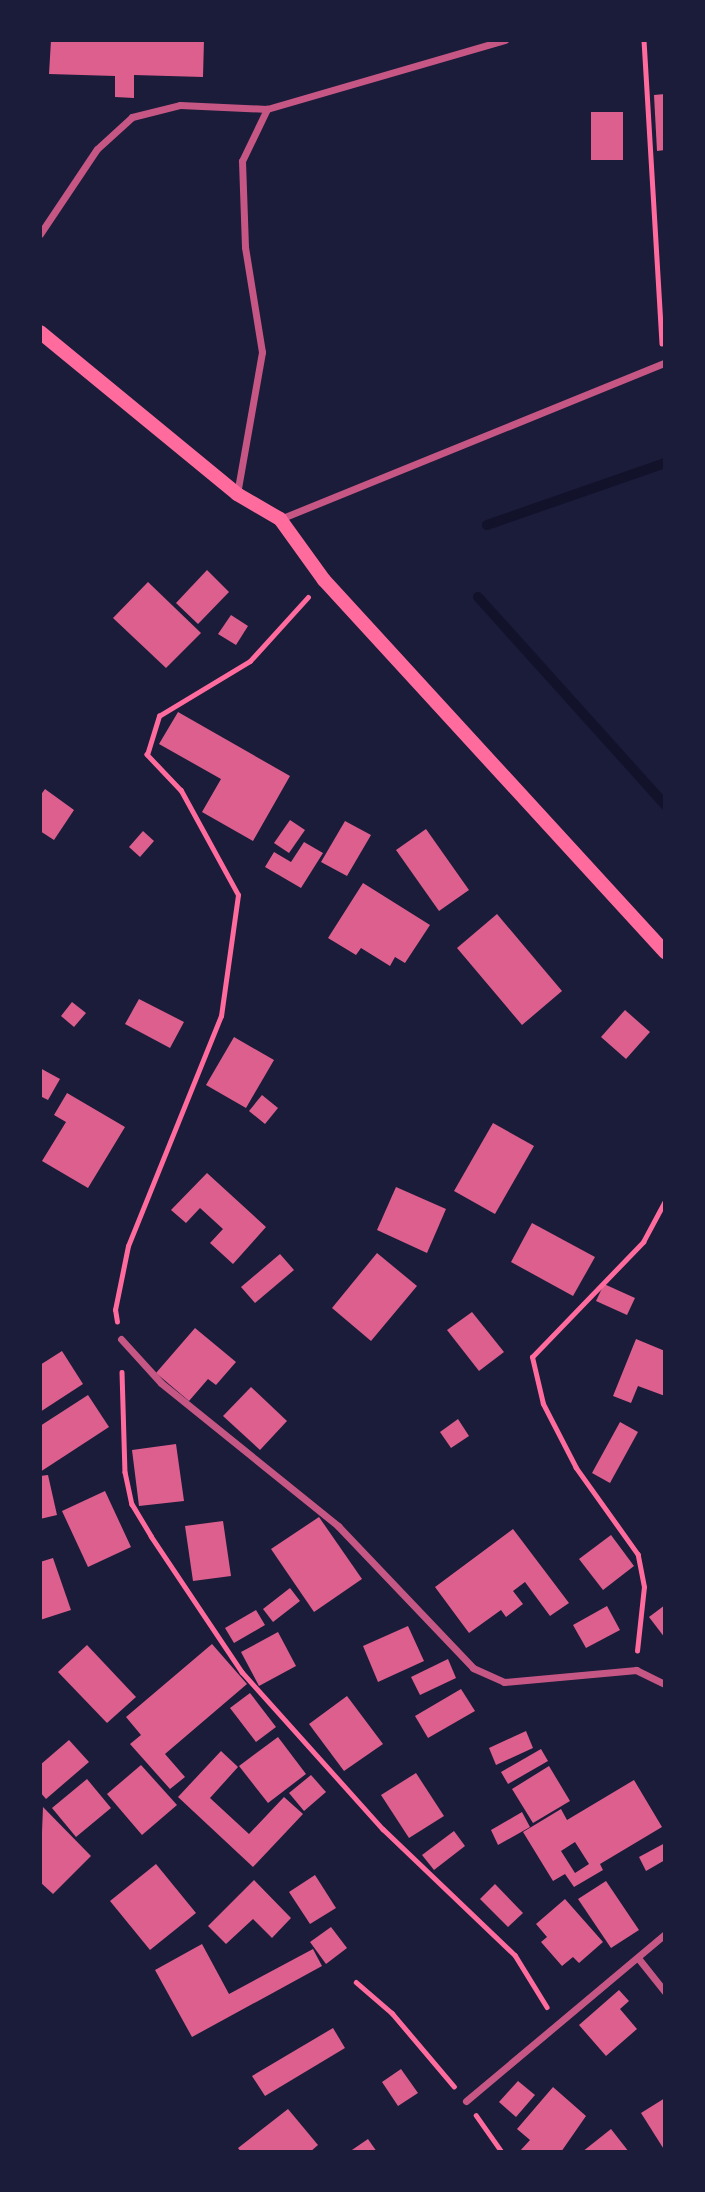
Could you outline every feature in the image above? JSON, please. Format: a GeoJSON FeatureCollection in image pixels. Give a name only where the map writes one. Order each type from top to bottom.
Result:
{"type":"FeatureCollection","features":[{"type":"Feature","properties":{"kind":"main road"},"geometry":{"type":"LineString","coordinates":[[40,332],[237,494],[280,519],[324,580],[665,952]]}},
{"type":"Feature","properties":{"kind":"street"},"geometry":{"type":"LineString","coordinates":[[40,234],[97,149],[132,117],[180,105],[267,109],[505,40]]}},
{"type":"Feature","properties":{"kind":"street"},"geometry":{"type":"LineString","coordinates":[[237,494],[262,352],[244,247],[242,161],[267,109]]}},
{"type":"Feature","properties":{"kind":"street"},"geometry":{"type":"LineString","coordinates":[[280,519],[664,363]]}},
{"type":"Feature","properties":{"kind":"street"},"geometry":{"type":"LineString","coordinates":[[121,1339],[161,1383],[338,1526],[473,1668],[505,1682],[636,1670],[665,1684]]}},
{"type":"Feature","properties":{"kind":"street"},"geometry":{"type":"LineString","coordinates":[[466,2101],[665,1934]]}},
{"type":"Feature","properties":{"kind":"street"},"geometry":{"type":"LineString","coordinates":[[638,1958],[665,1992]]}},
{"type":"Feature","properties":{"kind":"path"},"geometry":{"type":"LineString","coordinates":[[644,40],[664,363]]}},
{"type":"Feature","properties":{"kind":"path"},"geometry":{"type":"LineString","coordinates":[[324,580],[250,661],[159,716],[147,754],[181,791],[238,895],[221,1016],[128,1246],[115,1310],[121,1339],[125,1472],[132,1504],[242,1672],[383,1829],[515,1955],[537,1984],[555,2024]]}},
{"type":"Feature","properties":{"kind":"path"},"geometry":{"type":"LineString","coordinates":[[636,1670],[644,1587],[638,1555],[576,1468],[543,1404],[532,1357],[643,1242],[665,1201]]}},
{"type":"Feature","properties":{"kind":"path"},"geometry":{"type":"LineString","coordinates":[[356,1982],[392,2013],[466,2101],[502,2152]]}},
{"type":"Feature","properties":{"kind":"building"},"geometry":{"type":"Polygon","coordinates":[[[51,40],[204,40],[203,77],[134,75],[134,98],[115,97],[115,76],[49,74],[51,40]]]}},
{"type":"Feature","properties":{"kind":"building"},"geometry":{"type":"Polygon","coordinates":[[[665,94],[665,150],[657,151],[654,95],[665,94]]]}},
{"type":"Feature","properties":{"kind":"building"},"geometry":{"type":"Polygon","coordinates":[[[591,112],[623,112],[623,160],[591,160],[591,112]]]}},
{"type":"Feature","properties":{"kind":"building"},"geometry":{"type":"Polygon","coordinates":[[[207,570],[229,592],[198,624],[176,603],[207,570]]]}},
{"type":"Feature","properties":{"kind":"building"},"geometry":{"type":"Polygon","coordinates":[[[148,582],[201,633],[166,668],[113,618],[148,582]]]}},
{"type":"Feature","properties":{"kind":"building"},"geometry":{"type":"Polygon","coordinates":[[[231,615],[248,626],[236,645],[218,634],[231,615]]]}},
{"type":"Feature","properties":{"kind":"building"},"geometry":{"type":"Polygon","coordinates":[[[178,712],[290,776],[253,841],[202,812],[221,779],[159,744],[178,712]]]}},
{"type":"Feature","properties":{"kind":"building"},"geometry":{"type":"Polygon","coordinates":[[[45,789],[74,810],[54,840],[40,831],[40,796],[45,789]]]}},
{"type":"Feature","properties":{"kind":"building"},"geometry":{"type":"Polygon","coordinates":[[[290,820],[305,830],[289,853],[274,843],[290,820]]]}},
{"type":"Feature","properties":{"kind":"building"},"geometry":{"type":"Polygon","coordinates":[[[345,821],[371,835],[347,876],[321,862],[345,821]]]}},
{"type":"Feature","properties":{"kind":"building"},"geometry":{"type":"Polygon","coordinates":[[[426,829],[469,890],[439,911],[396,850],[426,829]]]}},
{"type":"Feature","properties":{"kind":"building"},"geometry":{"type":"Polygon","coordinates":[[[143,831],[154,841],[140,857],[129,847],[143,831]]]}},
{"type":"Feature","properties":{"kind":"building"},"geometry":{"type":"Polygon","coordinates":[[[304,842],[323,853],[301,888],[265,867],[274,852],[291,862],[304,842]]]}},
{"type":"Feature","properties":{"kind":"building"},"geometry":{"type":"Polygon","coordinates":[[[363,883],[430,925],[405,963],[395,957],[390,966],[361,948],[356,955],[328,938],[363,883]]]}},
{"type":"Feature","properties":{"kind":"building"},"geometry":{"type":"Polygon","coordinates":[[[497,914],[562,991],[522,1025],[457,948],[497,914]]]}},
{"type":"Feature","properties":{"kind":"building"},"geometry":{"type":"Polygon","coordinates":[[[139,999],[184,1022],[170,1048],[125,1024],[139,999]]]}},
{"type":"Feature","properties":{"kind":"building"},"geometry":{"type":"Polygon","coordinates":[[[72,1002],[86,1013],[74,1027],[61,1016],[72,1002]]]}},
{"type":"Feature","properties":{"kind":"building"},"geometry":{"type":"Polygon","coordinates":[[[625,1010],[650,1032],[626,1059],[601,1037],[625,1010]]]}},
{"type":"Feature","properties":{"kind":"building"},"geometry":{"type":"Polygon","coordinates":[[[234,1037],[274,1060],[246,1108],[206,1085],[234,1037]]]}},
{"type":"Feature","properties":{"kind":"building"},"geometry":{"type":"Polygon","coordinates":[[[40,1068],[60,1079],[48,1100],[40,1096],[40,1068]]]}},
{"type":"Feature","properties":{"kind":"building"},"geometry":{"type":"Polygon","coordinates":[[[67,1093],[125,1127],[88,1188],[42,1161],[66,1122],[54,1115],[67,1093]]]}},
{"type":"Feature","properties":{"kind":"building"},"geometry":{"type":"Polygon","coordinates":[[[262,1095],[278,1108],[265,1124],[249,1111],[262,1095]]]}},
{"type":"Feature","properties":{"kind":"building"},"geometry":{"type":"Polygon","coordinates":[[[493,1123],[534,1146],[495,1214],[454,1191],[493,1123]]]}},
{"type":"Feature","properties":{"kind":"building"},"geometry":{"type":"Polygon","coordinates":[[[207,1173],[266,1227],[233,1264],[210,1243],[223,1229],[200,1208],[186,1223],[171,1210],[207,1173]]]}},
{"type":"Feature","properties":{"kind":"building"},"geometry":{"type":"Polygon","coordinates":[[[396,1187],[446,1209],[427,1253],[377,1230],[396,1187]]]}},
{"type":"Feature","properties":{"kind":"building"},"geometry":{"type":"Polygon","coordinates":[[[532,1223],[595,1257],[573,1296],[511,1262],[532,1223]]]}},
{"type":"Feature","properties":{"kind":"building"},"geometry":{"type":"Polygon","coordinates":[[[377,1253],[417,1286],[371,1341],[332,1308],[377,1253]]]}},
{"type":"Feature","properties":{"kind":"building"},"geometry":{"type":"Polygon","coordinates":[[[280,1254],[294,1270],[255,1303],[241,1287],[280,1254]]]}},
{"type":"Feature","properties":{"kind":"building"},"geometry":{"type":"Polygon","coordinates":[[[604,1284],[635,1298],[627,1315],[596,1301],[604,1284]]]}},
{"type":"Feature","properties":{"kind":"building"},"geometry":{"type":"Polygon","coordinates":[[[472,1312],[504,1352],[479,1371],[447,1330],[472,1312]]]}},
{"type":"Feature","properties":{"kind":"building"},"geometry":{"type":"Polygon","coordinates":[[[195,1328],[236,1362],[216,1385],[208,1379],[189,1401],[156,1373],[195,1328]]]}},
{"type":"Feature","properties":{"kind":"building"},"geometry":{"type":"Polygon","coordinates":[[[636,1339],[665,1351],[665,1396],[638,1386],[631,1403],[613,1396],[636,1339]]]}},
{"type":"Feature","properties":{"kind":"building"},"geometry":{"type":"Polygon","coordinates":[[[62,1351],[83,1384],[40,1412],[40,1365],[62,1351]]]}},
{"type":"Feature","properties":{"kind":"building"},"geometry":{"type":"Polygon","coordinates":[[[251,1387],[287,1421],[260,1450],[223,1416],[251,1387]]]}},
{"type":"Feature","properties":{"kind":"building"},"geometry":{"type":"Polygon","coordinates":[[[88,1395],[109,1427],[40,1472],[40,1426],[88,1395]]]}},
{"type":"Feature","properties":{"kind":"building"},"geometry":{"type":"Polygon","coordinates":[[[458,1419],[469,1436],[451,1448],[440,1432],[458,1419]]]}},
{"type":"Feature","properties":{"kind":"building"},"geometry":{"type":"Polygon","coordinates":[[[620,1422],[638,1432],[610,1483],[592,1473],[620,1422]]]}},
{"type":"Feature","properties":{"kind":"building"},"geometry":{"type":"Polygon","coordinates":[[[176,1444],[184,1501],[139,1506],[132,1450],[176,1444]]]}},
{"type":"Feature","properties":{"kind":"building"},"geometry":{"type":"Polygon","coordinates":[[[48,1475],[57,1515],[40,1519],[40,1476],[48,1475]]]}},
{"type":"Feature","properties":{"kind":"building"},"geometry":{"type":"Polygon","coordinates":[[[105,1491],[131,1547],[88,1567],[62,1511],[105,1491]]]}},
{"type":"Feature","properties":{"kind":"building"},"geometry":{"type":"Polygon","coordinates":[[[319,1517],[362,1579],[314,1612],[271,1549],[319,1517]]]}},
{"type":"Feature","properties":{"kind":"building"},"geometry":{"type":"Polygon","coordinates":[[[223,1521],[231,1576],[193,1581],[185,1526],[223,1521]]]}},
{"type":"Feature","properties":{"kind":"building"},"geometry":{"type":"Polygon","coordinates":[[[513,1529],[569,1603],[550,1616],[525,1582],[513,1591],[523,1604],[506,1617],[501,1610],[469,1633],[435,1587],[513,1529]]]}},
{"type":"Feature","properties":{"kind":"building"},"geometry":{"type":"Polygon","coordinates":[[[611,1535],[634,1566],[603,1590],[579,1559],[611,1535]]]}},
{"type":"Feature","properties":{"kind":"building"},"geometry":{"type":"Polygon","coordinates":[[[53,1558],[71,1610],[40,1620],[40,1562],[53,1558]]]}},
{"type":"Feature","properties":{"kind":"building"},"geometry":{"type":"Polygon","coordinates":[[[290,1588],[300,1601],[273,1622],[263,1609],[290,1588]]]}},
{"type":"Feature","properties":{"kind":"building"},"geometry":{"type":"Polygon","coordinates":[[[665,1605],[665,1638],[649,1617],[665,1605]]]}},
{"type":"Feature","properties":{"kind":"building"},"geometry":{"type":"Polygon","coordinates":[[[607,1606],[620,1630],[586,1648],[573,1625],[607,1606]]]}},
{"type":"Feature","properties":{"kind":"building"},"geometry":{"type":"Polygon","coordinates":[[[256,1610],[265,1625],[234,1643],[225,1628],[256,1610]]]}},
{"type":"Feature","properties":{"kind":"building"},"geometry":{"type":"Polygon","coordinates":[[[408,1626],[424,1661],[378,1682],[363,1646],[408,1626]]]}},
{"type":"Feature","properties":{"kind":"building"},"geometry":{"type":"Polygon","coordinates":[[[278,1632],[296,1666],[259,1686],[241,1652],[278,1632]]]}},
{"type":"Feature","properties":{"kind":"building"},"geometry":{"type":"Polygon","coordinates":[[[212,1644],[247,1684],[165,1754],[185,1777],[170,1789],[130,1744],[141,1735],[126,1717],[212,1644]]]}},
{"type":"Feature","properties":{"kind":"building"},"geometry":{"type":"Polygon","coordinates":[[[87,1645],[136,1697],[107,1723],[58,1672],[87,1645]]]}},
{"type":"Feature","properties":{"kind":"building"},"geometry":{"type":"Polygon","coordinates":[[[448,1659],[456,1678],[420,1695],[411,1677],[448,1659]]]}},
{"type":"Feature","properties":{"kind":"building"},"geometry":{"type":"Polygon","coordinates":[[[461,1689],[475,1711],[428,1738],[415,1716],[461,1689]]]}},
{"type":"Feature","properties":{"kind":"building"},"geometry":{"type":"Polygon","coordinates":[[[250,1693],[276,1727],[256,1742],[230,1708],[250,1693]]]}},
{"type":"Feature","properties":{"kind":"building"},"geometry":{"type":"Polygon","coordinates":[[[347,1696],[383,1744],[344,1771],[309,1724],[347,1696]]]}},
{"type":"Feature","properties":{"kind":"building"},"geometry":{"type":"Polygon","coordinates":[[[526,1731],[533,1748],[496,1765],[489,1748],[526,1731]]]}},
{"type":"Feature","properties":{"kind":"building"},"geometry":{"type":"Polygon","coordinates":[[[278,1737],[306,1774],[268,1803],[239,1766],[278,1737]]]}},
{"type":"Feature","properties":{"kind":"building"},"geometry":{"type":"Polygon","coordinates":[[[69,1740],[89,1762],[46,1799],[40,1792],[40,1765],[69,1740]]]}},
{"type":"Feature","properties":{"kind":"building"},"geometry":{"type":"Polygon","coordinates":[[[541,1749],[548,1761],[508,1784],[501,1772],[541,1749]]]}},
{"type":"Feature","properties":{"kind":"building"},"geometry":{"type":"Polygon","coordinates":[[[221,1751],[238,1767],[210,1798],[249,1834],[284,1797],[303,1814],[253,1867],[178,1797],[221,1751]]]}},
{"type":"Feature","properties":{"kind":"building"},"geometry":{"type":"Polygon","coordinates":[[[141,1765],[177,1805],[142,1835],[107,1794],[141,1765]]]}},
{"type":"Feature","properties":{"kind":"building"},"geometry":{"type":"Polygon","coordinates":[[[549,1766],[570,1801],[533,1823],[512,1789],[549,1766]]]}},
{"type":"Feature","properties":{"kind":"building"},"geometry":{"type":"Polygon","coordinates":[[[416,1773],[444,1816],[409,1838],[381,1795],[416,1773]]]}},
{"type":"Feature","properties":{"kind":"building"},"geometry":{"type":"Polygon","coordinates":[[[311,1775],[326,1792],[304,1811],[289,1793],[311,1775]]]}},
{"type":"Feature","properties":{"kind":"building"},"geometry":{"type":"Polygon","coordinates":[[[87,1779],[111,1808],[76,1837],[52,1808],[87,1779]]]}},
{"type":"Feature","properties":{"kind":"building"},"geometry":{"type":"Polygon","coordinates":[[[634,1780],[662,1827],[600,1864],[603,1870],[574,1887],[565,1874],[553,1881],[523,1832],[561,1809],[567,1820],[634,1780]],[[575,1842],[561,1851],[575,1873],[589,1864],[575,1842]]]}},
{"type":"Feature","properties":{"kind":"building"},"geometry":{"type":"Polygon","coordinates":[[[43,1807],[91,1856],[53,1894],[40,1882],[43,1807]]]}},
{"type":"Feature","properties":{"kind":"building"},"geometry":{"type":"Polygon","coordinates":[[[522,1812],[530,1827],[498,1845],[491,1830],[522,1812]]]}},
{"type":"Feature","properties":{"kind":"building"},"geometry":{"type":"Polygon","coordinates":[[[454,1831],[465,1846],[434,1870],[422,1855],[454,1831]]]}},
{"type":"Feature","properties":{"kind":"building"},"geometry":{"type":"Polygon","coordinates":[[[665,1843],[665,1860],[646,1871],[639,1857],[665,1843]]]}},
{"type":"Feature","properties":{"kind":"building"},"geometry":{"type":"Polygon","coordinates":[[[156,1864],[196,1913],[150,1950],[110,1901],[156,1864]]]}},
{"type":"Feature","properties":{"kind":"building"},"geometry":{"type":"Polygon","coordinates":[[[315,1875],[336,1908],[310,1924],[289,1892],[315,1875]]]}},
{"type":"Feature","properties":{"kind":"building"},"geometry":{"type":"Polygon","coordinates":[[[254,1880],[291,1918],[272,1938],[253,1919],[226,1944],[208,1926],[254,1880]]]}},
{"type":"Feature","properties":{"kind":"building"},"geometry":{"type":"Polygon","coordinates":[[[606,1881],[639,1930],[611,1948],[578,1899],[606,1881]]]}},
{"type":"Feature","properties":{"kind":"building"},"geometry":{"type":"Polygon","coordinates":[[[495,1884],[523,1913],[508,1927],[480,1899],[495,1884]]]}},
{"type":"Feature","properties":{"kind":"building"},"geometry":{"type":"Polygon","coordinates":[[[565,1899],[603,1942],[579,1963],[573,1957],[562,1966],[541,1942],[547,1937],[536,1924],[565,1899]]]}},
{"type":"Feature","properties":{"kind":"building"},"geometry":{"type":"Polygon","coordinates":[[[331,1927],[347,1948],[326,1964],[310,1942],[331,1927]]]}},
{"type":"Feature","properties":{"kind":"building"},"geometry":{"type":"Polygon","coordinates":[[[202,1944],[229,1994],[313,1949],[322,1966],[192,2037],[155,1970],[202,1944]]]}},
{"type":"Feature","properties":{"kind":"building"},"geometry":{"type":"Polygon","coordinates":[[[619,1990],[629,2001],[620,2009],[637,2029],[606,2056],[579,2025],[619,1990]]]}},
{"type":"Feature","properties":{"kind":"building"},"geometry":{"type":"Polygon","coordinates":[[[333,2028],[345,2048],[265,2096],[252,2076],[333,2028]]]}},
{"type":"Feature","properties":{"kind":"building"},"geometry":{"type":"Polygon","coordinates":[[[401,2069],[418,2093],[398,2106],[382,2082],[401,2069]]]}},
{"type":"Feature","properties":{"kind":"building"},"geometry":{"type":"Polygon","coordinates":[[[518,2081],[535,2095],[516,2117],[499,2102],[518,2081]]]}},
{"type":"Feature","properties":{"kind":"building"},"geometry":{"type":"Polygon","coordinates":[[[553,2087],[586,2116],[561,2152],[519,2152],[530,2140],[517,2129],[553,2087]]]}},
{"type":"Feature","properties":{"kind":"building"},"geometry":{"type":"Polygon","coordinates":[[[665,2098],[665,2151],[641,2113],[665,2098]]]}},
{"type":"Feature","properties":{"kind":"building"},"geometry":{"type":"Polygon","coordinates":[[[288,2109],[318,2145],[310,2152],[241,2152],[238,2148],[288,2109]]]}},
{"type":"Feature","properties":{"kind":"building"},"geometry":{"type":"Polygon","coordinates":[[[611,2129],[629,2152],[582,2152],[611,2129]]]}},
{"type":"Feature","properties":{"kind":"building"},"geometry":{"type":"Polygon","coordinates":[[[368,2139],[377,2152],[349,2152],[368,2139]]]}},
{"type":"Feature","properties":{"kind":"waterway"},"geometry":{"type":"LineString","coordinates":[[487,525],[665,463]]}},
{"type":"Feature","properties":{"kind":"waterway"},"geometry":{"type":"LineString","coordinates":[[478,597],[665,805]]}}]}
